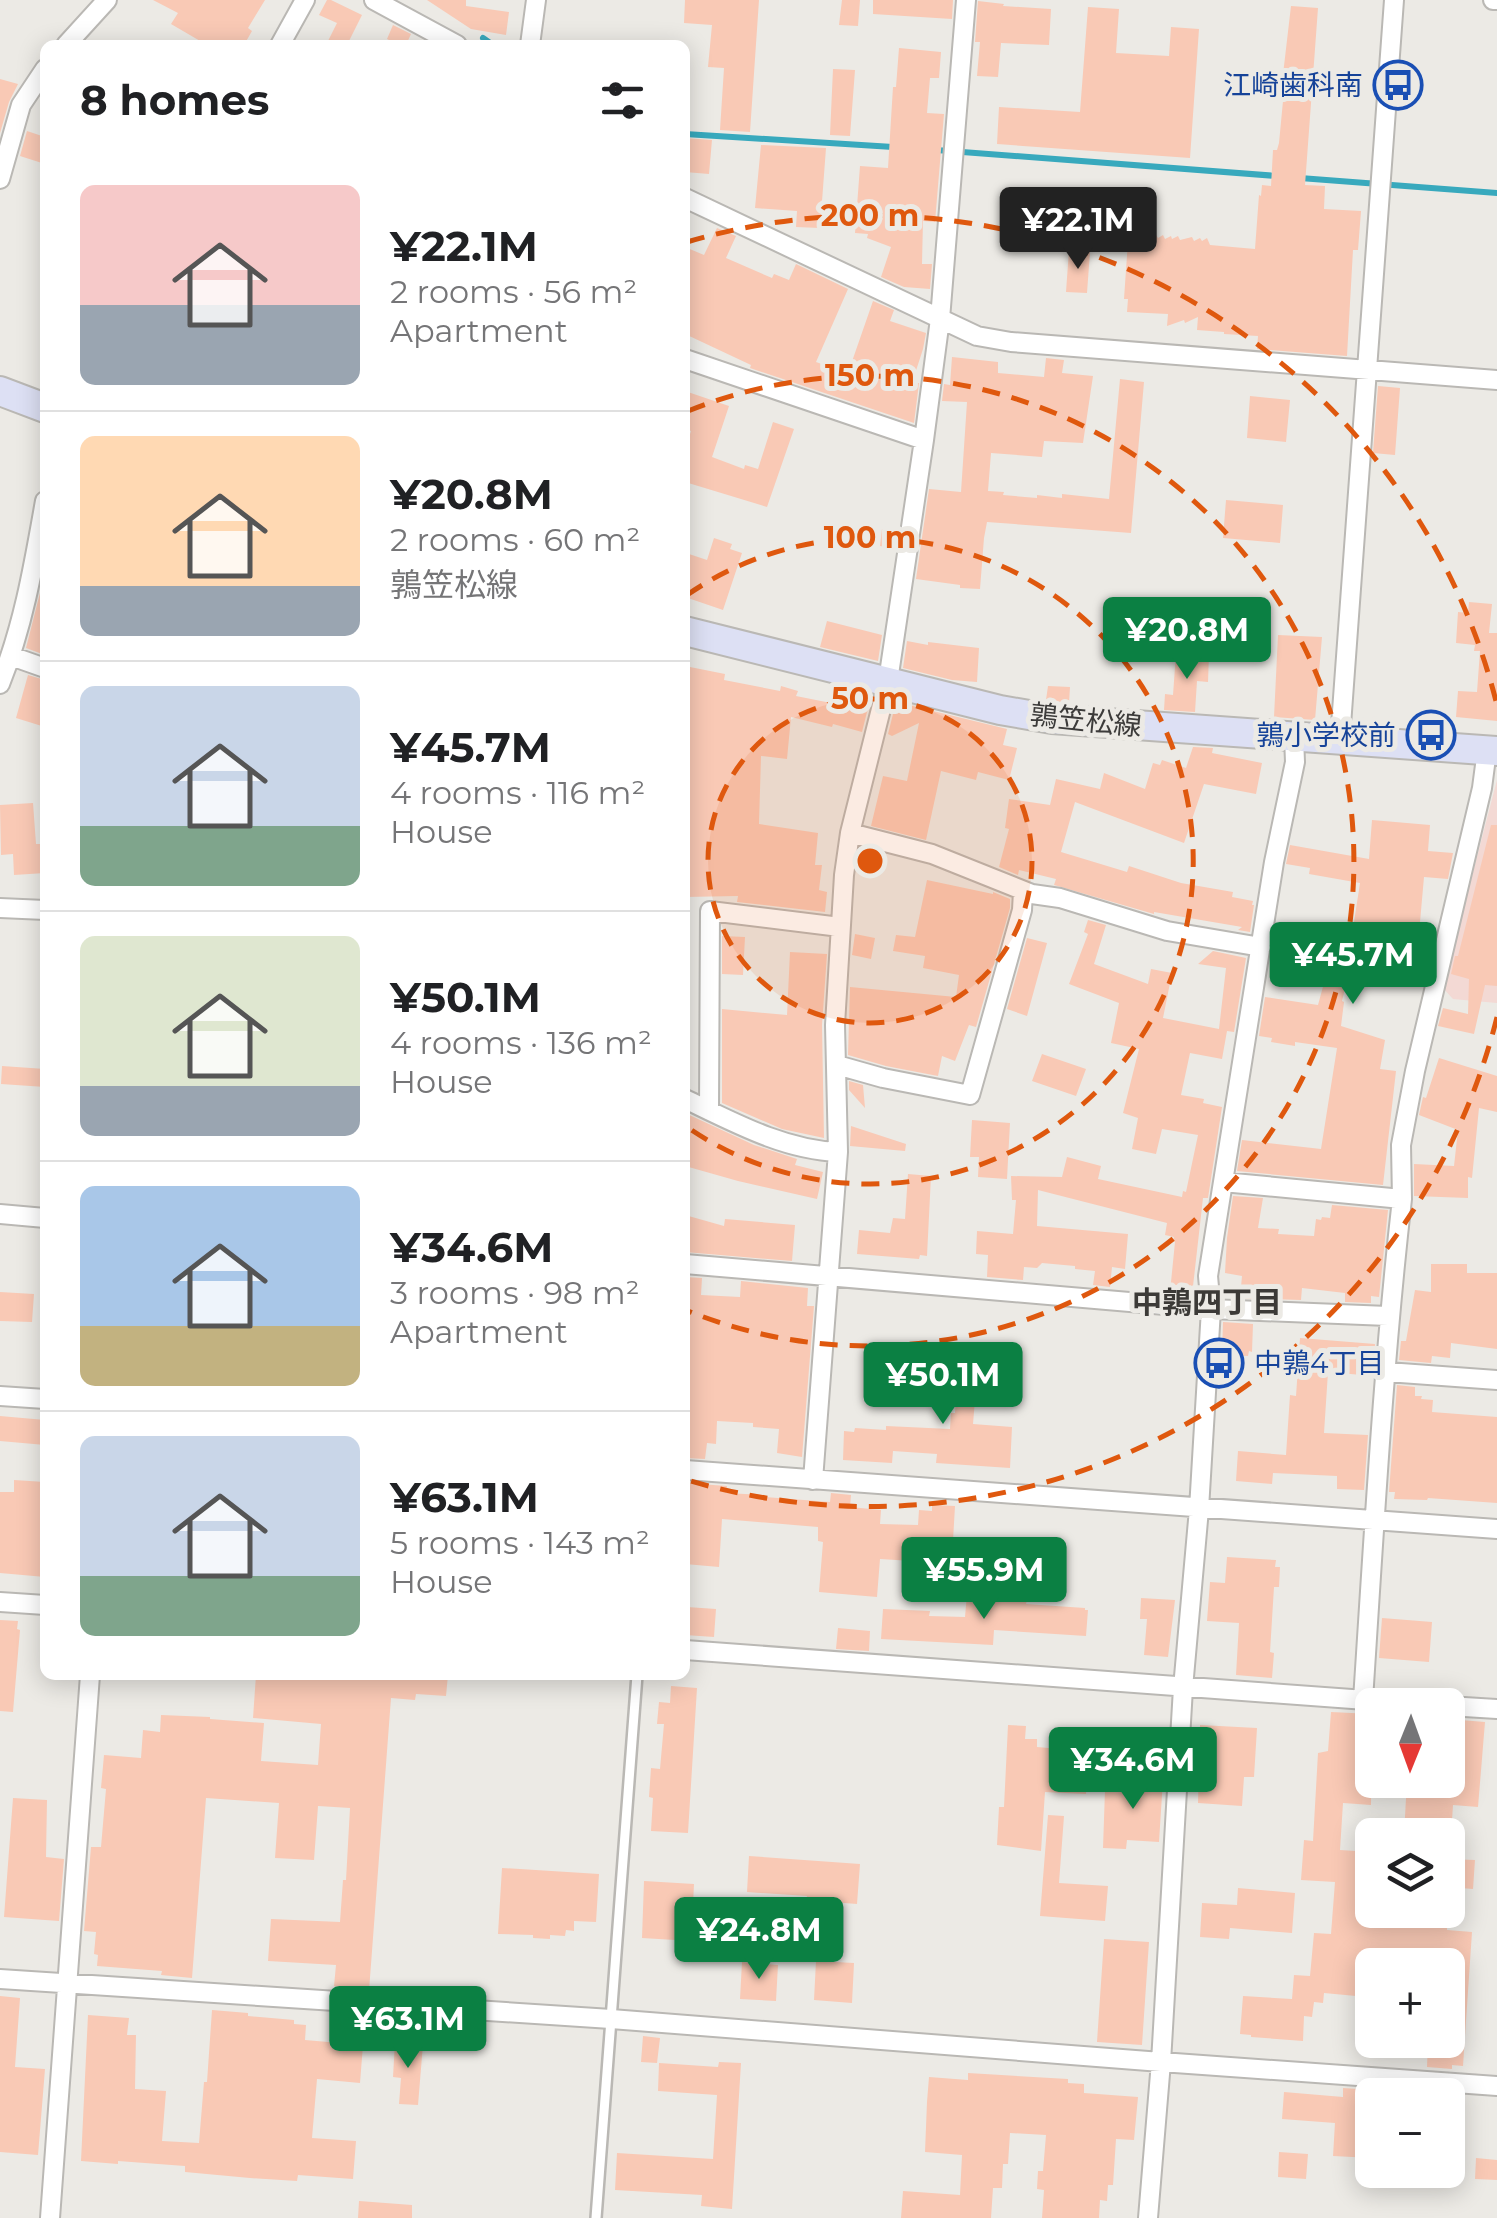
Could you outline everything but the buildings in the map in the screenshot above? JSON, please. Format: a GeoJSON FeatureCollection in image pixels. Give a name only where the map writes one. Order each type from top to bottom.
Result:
{"type":"FeatureCollection","features":[{"type":"Feature","properties":{"kind":"main road"},"geometry":{"type":"LineString","coordinates":[[0,391],[40,406]]}},
{"type":"Feature","properties":{"kind":"main road","name":"鶉笠松線"},"geometry":{"type":"LineString","coordinates":[[690,632],[1000,710],[1052,719],[1492,751]]}},
{"type":"Feature","properties":{"kind":"street"},"geometry":{"type":"LineString","coordinates":[[71,40],[107,0]]}},
{"type":"Feature","properties":{"kind":"street"},"geometry":{"type":"LineString","coordinates":[[283,40],[304,0]]}},
{"type":"Feature","properties":{"kind":"street"},"geometry":{"type":"LineString","coordinates":[[374,0],[448,40]]}},
{"type":"Feature","properties":{"kind":"street"},"geometry":{"type":"LineString","coordinates":[[531,40],[536,0]]}},
{"type":"Feature","properties":{"kind":"street"},"geometry":{"type":"LineString","coordinates":[[814,1480],[838,1152],[835,1025],[840,927],[850,833],[888,681],[924,440],[940,320],[966,0]]}},
{"type":"Feature","properties":{"kind":"street"},"geometry":{"type":"LineString","coordinates":[[1340,739],[1394,0]]}},
{"type":"Feature","properties":{"kind":"street"},"geometry":{"type":"LineString","coordinates":[[0,179],[4,152],[21,105],[37,95]]}},
{"type":"Feature","properties":{"kind":"street"},"geometry":{"type":"LineString","coordinates":[[690,200],[977,336],[1011,342],[1497,380]]}},
{"type":"Feature","properties":{"kind":"street"},"geometry":{"type":"LineString","coordinates":[[690,361],[924,440]]}},
{"type":"Feature","properties":{"kind":"street"},"geometry":{"type":"LineString","coordinates":[[0,684],[29,593],[40,529]]}},
{"type":"Feature","properties":{"kind":"street"},"geometry":{"type":"LineString","coordinates":[[11,656],[40,666]]}},
{"type":"Feature","properties":{"kind":"street"},"geometry":{"type":"LineString","coordinates":[[1148,2218],[1183,1688],[1200,1509],[1212,1309],[1208,1276],[1274,862],[1295,762],[1294,737]]}},
{"type":"Feature","properties":{"kind":"street"},"geometry":{"type":"LineString","coordinates":[[1364,1688],[1388,1316],[1402,1199],[1401,1145],[1415,1071],[1492,751]]}},
{"type":"Feature","properties":{"kind":"street"},"geometry":{"type":"LineString","coordinates":[[850,833],[932,854],[1023,891],[1060,898],[1168,931],[1260,947]]}},
{"type":"Feature","properties":{"kind":"street"},"geometry":{"type":"LineString","coordinates":[[837,1065],[970,1095],[1022,910],[1023,891]]}},
{"type":"Feature","properties":{"kind":"street"},"geometry":{"type":"LineString","coordinates":[[0,908],[40,910]]}},
{"type":"Feature","properties":{"kind":"street"},"geometry":{"type":"LineString","coordinates":[[710,1110],[710,911],[840,927]]}},
{"type":"Feature","properties":{"kind":"street"},"geometry":{"type":"LineString","coordinates":[[690,1101],[768,1137],[817,1151],[838,1152]]}},
{"type":"Feature","properties":{"kind":"street"},"geometry":{"type":"LineString","coordinates":[[1223,1182],[1402,1199]]}},
{"type":"Feature","properties":{"kind":"street"},"geometry":{"type":"LineString","coordinates":[[0,1214],[40,1218]]}},
{"type":"Feature","properties":{"kind":"street"},"geometry":{"type":"LineString","coordinates":[[690,1264],[1212,1309],[1388,1316]]}},
{"type":"Feature","properties":{"kind":"street"},"geometry":{"type":"LineString","coordinates":[[1387,1372],[1497,1380]]}},
{"type":"Feature","properties":{"kind":"street"},"geometry":{"type":"LineString","coordinates":[[0,1396],[40,1399]]}},
{"type":"Feature","properties":{"kind":"street"},"geometry":{"type":"LineString","coordinates":[[690,1470],[1497,1530]]}},
{"type":"Feature","properties":{"kind":"street"},"geometry":{"type":"LineString","coordinates":[[0,1602],[40,1605]]}},
{"type":"Feature","properties":{"kind":"street"},"geometry":{"type":"LineString","coordinates":[[690,1650],[1355,1699]]}},
{"type":"Feature","properties":{"kind":"street"},"geometry":{"type":"LineString","coordinates":[[50,2218],[90,1680]]}},
{"type":"Feature","properties":{"kind":"street"},"geometry":{"type":"LineString","coordinates":[[1465,1707],[1497,1709]]}},
{"type":"Feature","properties":{"kind":"street"},"geometry":{"type":"LineString","coordinates":[[0,1979],[611,2019],[1497,2086]]}},
{"type":"Feature","properties":{"kind":"lane"},"geometry":{"type":"LineString","coordinates":[[596,2218],[638,1680]]}},
{"type":"Feature","properties":{"kind":"shaded area"},"geometry":{"type":"Polygon","coordinates":[[[1497,780],[1497,1003],[1453,999],[1443,988],[1497,780]]]}},
{"type":"Feature","properties":{"kind":"waterway"},"geometry":{"type":"LineString","coordinates":[[690,134],[893,147]]}},
{"type":"Feature","properties":{"kind":"waterway"},"geometry":{"type":"LineString","coordinates":[[936,150],[1277,176]]}},
{"type":"Feature","properties":{"kind":"waterway"},"geometry":{"type":"LineString","coordinates":[[1300,178],[1497,193]]}},
{"type":"Feature","properties":{"kind":"place","name":"江崎歯科南"},"geometry":{"type":"Point","coordinates":[1398,85]}},
{"type":"Feature","properties":{"kind":"place","name":"鶉小学校前"},"geometry":{"type":"Point","coordinates":[1431,735]}},
{"type":"Feature","properties":{"kind":"place","name":"中鶉4丁目"},"geometry":{"type":"Point","coordinates":[1219,1363]}},
{"type":"Feature","properties":{"kind":"district","name":"中鶉四丁目"},"geometry":{"type":"Point","coordinates":[1207,1302]}}]}
